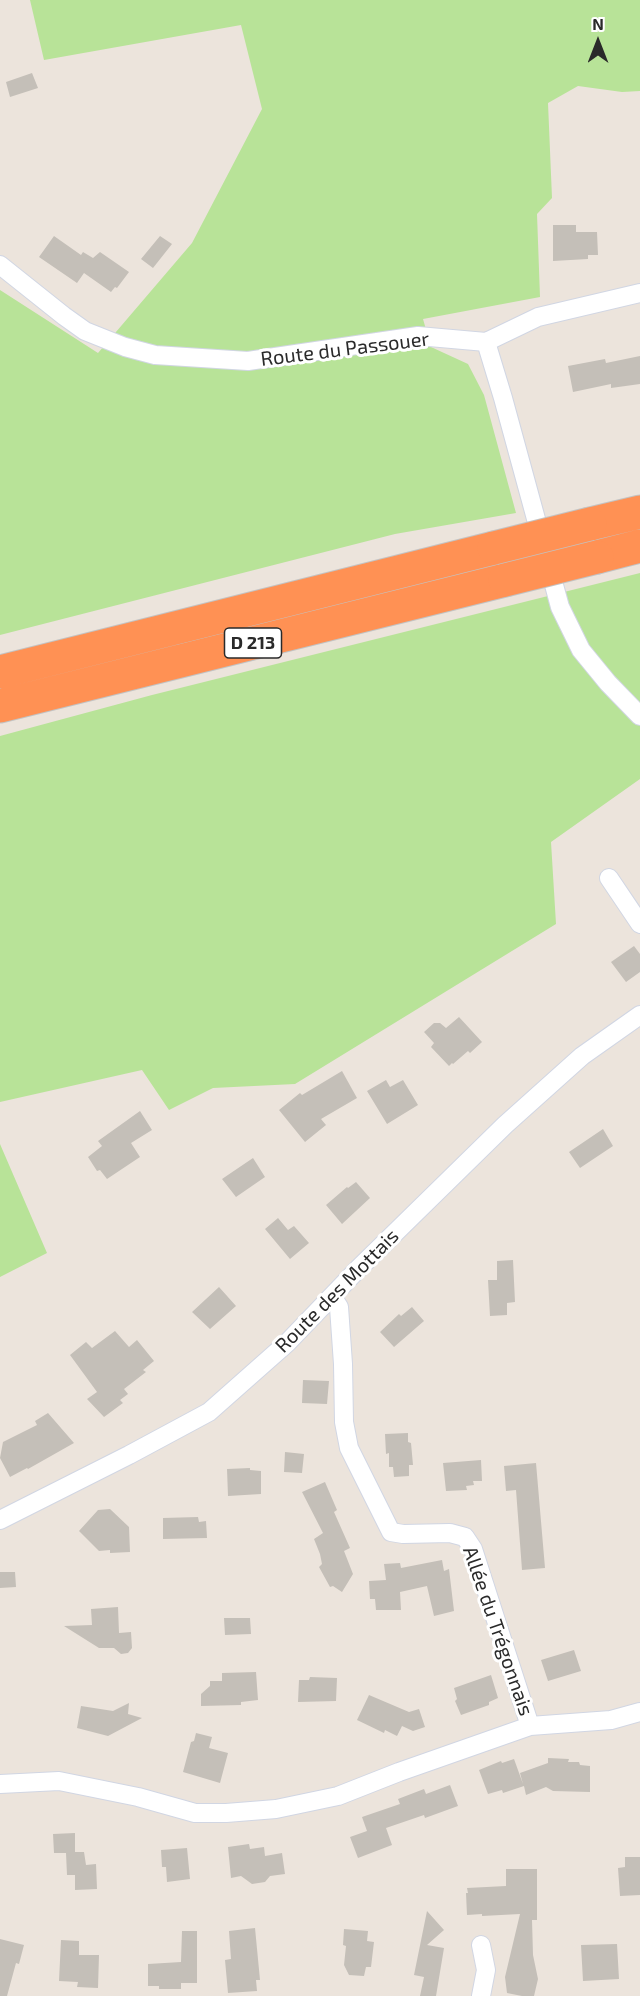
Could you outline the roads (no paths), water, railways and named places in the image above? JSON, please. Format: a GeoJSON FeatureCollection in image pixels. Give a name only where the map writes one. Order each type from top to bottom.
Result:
{"type":"FeatureCollection","features":[{"type":"Feature","properties":{"kind":"highway","name":"D 213"},"geometry":{"type":"LineString","coordinates":[[0,672],[640,512]]}},
{"type":"Feature","properties":{"kind":"highway","name":"D 213"},"geometry":{"type":"LineString","coordinates":[[0,706],[640,546]]}},
{"type":"Feature","properties":{"kind":"street","name":"Route du Passouer"},"geometry":{"type":"LineString","coordinates":[[0,266],[86,331],[124,347],[154,355],[248,361],[418,336],[486,342]]}},
{"type":"Feature","properties":{"kind":"street"},"geometry":{"type":"LineString","coordinates":[[640,293],[538,317],[486,342],[560,607],[581,650],[608,683],[640,716]]}},
{"type":"Feature","properties":{"kind":"street"},"geometry":{"type":"LineString","coordinates":[[609,878],[640,924]]}},
{"type":"Feature","properties":{"kind":"street","name":"Route des Mottais"},"geometry":{"type":"LineString","coordinates":[[0,1520],[208,1412],[287,1343],[505,1125],[582,1056],[640,1015]]}},
{"type":"Feature","properties":{"kind":"street","name":"Allée du Trégonnais"},"geometry":{"type":"LineString","coordinates":[[332,1296],[339,1307],[344,1422],[349,1448],[391,1532],[450,1533],[465,1537],[473,1549],[530,1726]]}},
{"type":"Feature","properties":{"kind":"street"},"geometry":{"type":"LineString","coordinates":[[0,1784],[59,1781],[138,1797],[195,1813],[276,1809],[338,1796],[530,1726],[611,1720],[640,1712]]}},
{"type":"Feature","properties":{"kind":"street"},"geometry":{"type":"LineString","coordinates":[[481,1945],[486,1970],[481,1996]]}}]}
